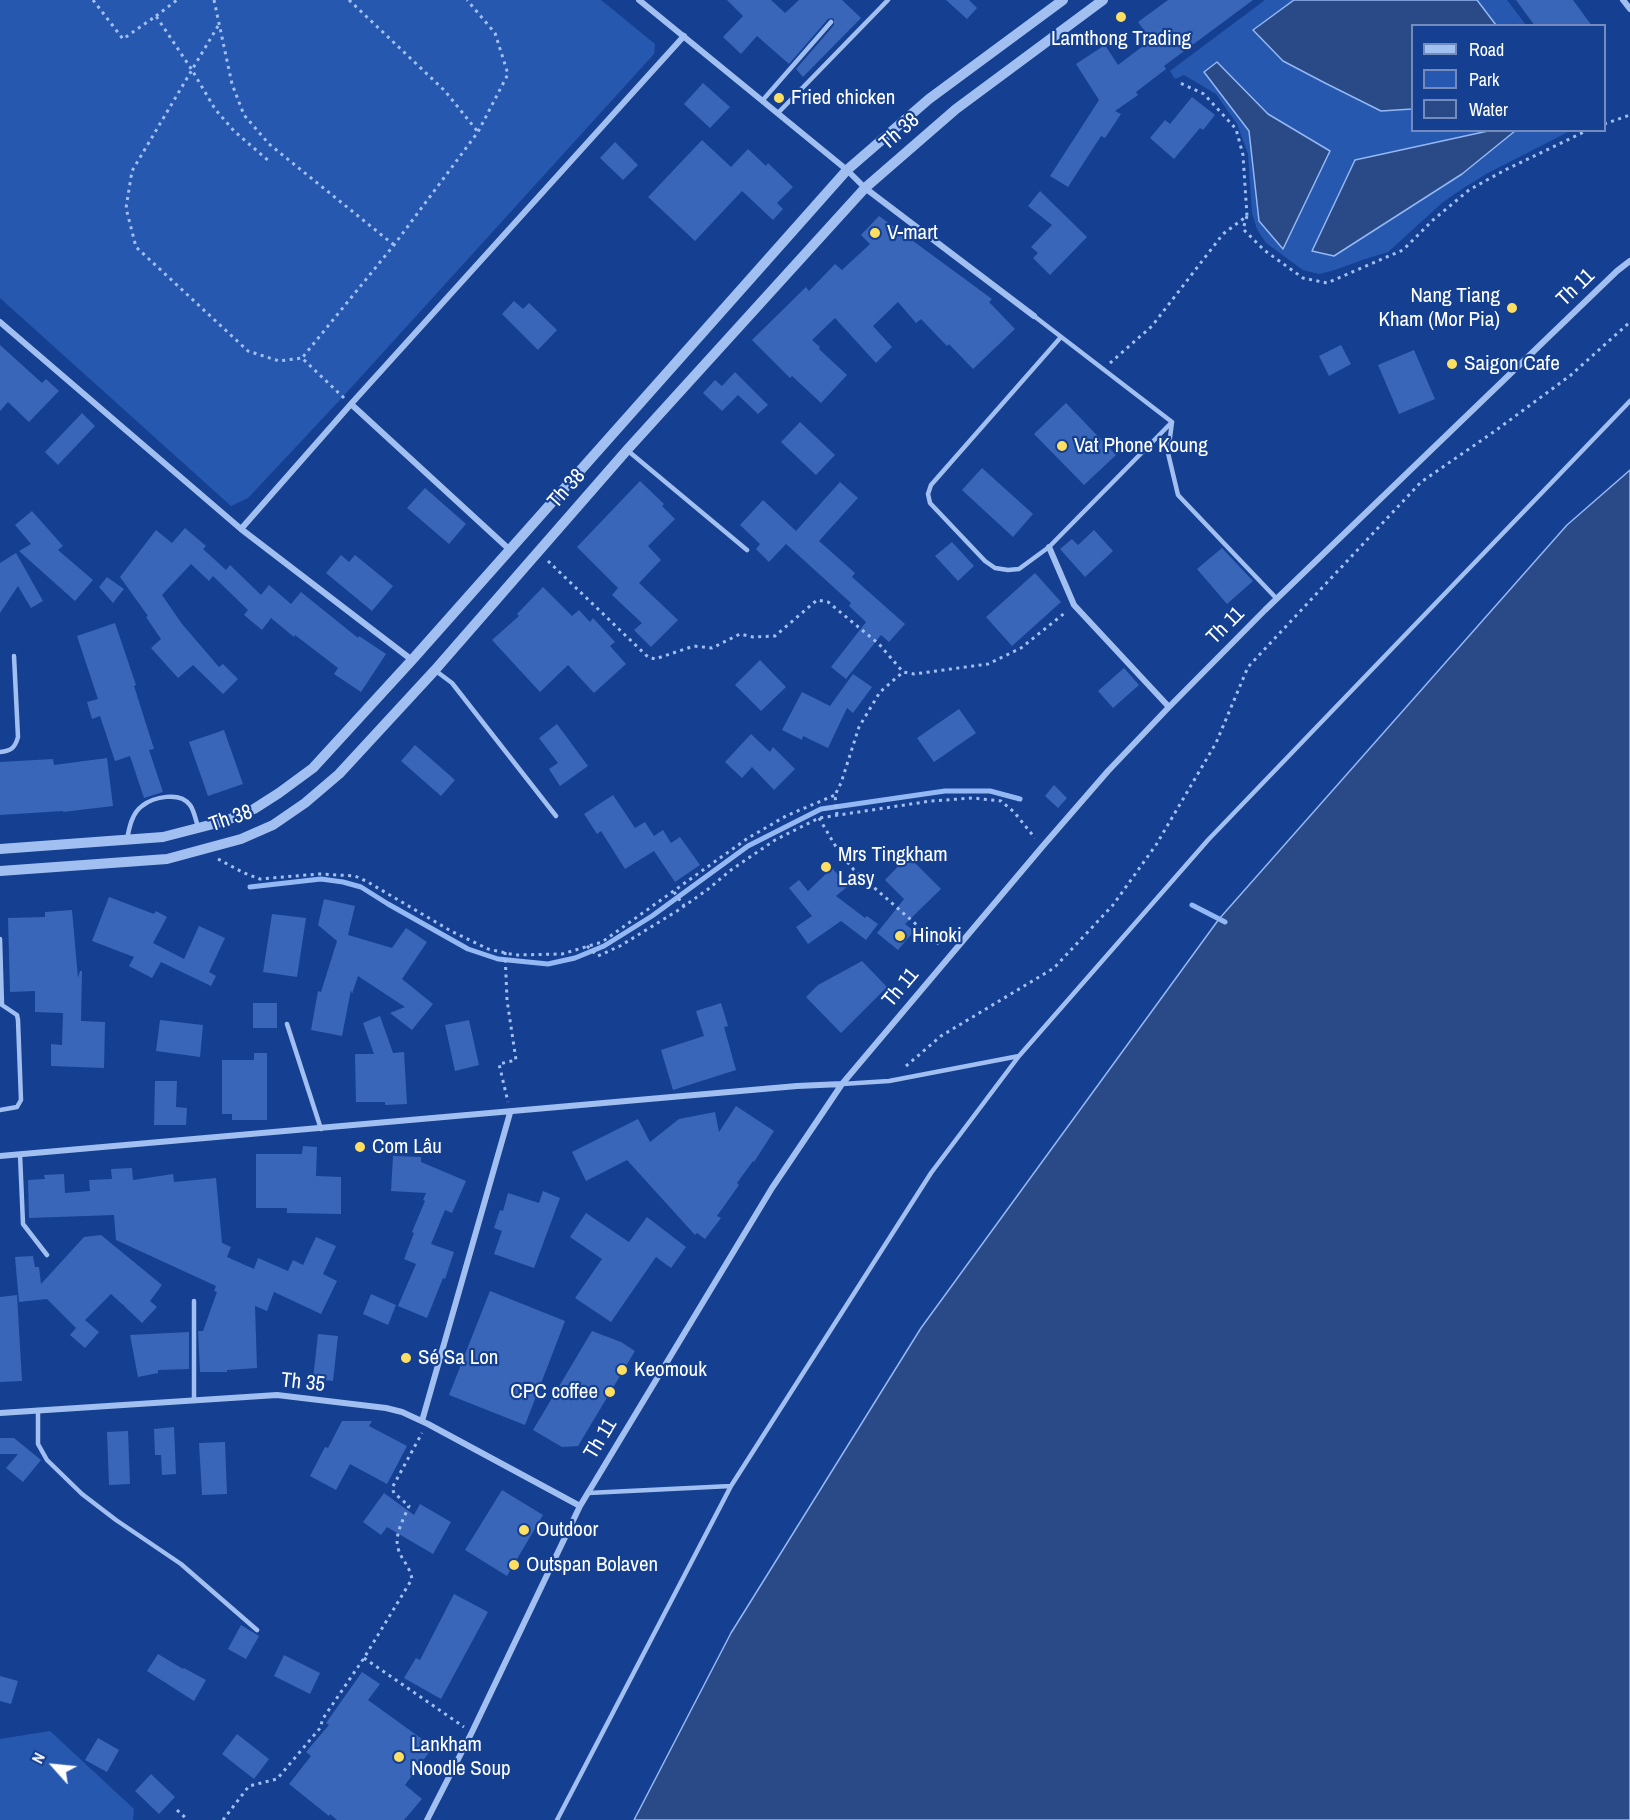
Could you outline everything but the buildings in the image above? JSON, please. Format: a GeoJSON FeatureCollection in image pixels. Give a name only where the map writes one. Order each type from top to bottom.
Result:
{"type":"FeatureCollection","features":[{"type":"Feature","properties":{"kind":"street"},"geometry":{"type":"LineString","coordinates":[[639,0],[847,170],[865,188],[1034,316]]}},
{"type":"Feature","properties":{"kind":"street","name":"Th 38"},"geometry":{"type":"LineString","coordinates":[[0,849],[163,837],[198,828],[254,808],[313,768],[847,170],[929,99],[1063,0]]}},
{"type":"Feature","properties":{"kind":"street","name":"Th 38"},"geometry":{"type":"LineString","coordinates":[[0,871],[167,859],[241,839],[273,825],[305,803],[339,774],[435,670],[627,450],[865,188],[956,109],[1103,0]]}},
{"type":"Feature","properties":{"kind":"street"},"geometry":{"type":"LineString","coordinates":[[1623,0],[1630,9]]}},
{"type":"Feature","properties":{"kind":"street"},"geometry":{"type":"LineString","coordinates":[[241,529],[684,36]]}},
{"type":"Feature","properties":{"kind":"street","name":"Th 11"},"geometry":{"type":"LineString","coordinates":[[427,1820],[472,1732],[580,1506],[772,1188],[842,1084],[1042,847],[1108,771],[1169,707],[1277,598],[1630,261]]}},
{"type":"Feature","properties":{"kind":"street"},"geometry":{"type":"LineString","coordinates":[[0,322],[241,529],[411,660]]}},
{"type":"Feature","properties":{"kind":"street"},"geometry":{"type":"LineString","coordinates":[[351,404],[510,549]]}},
{"type":"Feature","properties":{"kind":"street"},"geometry":{"type":"LineString","coordinates":[[1048,547],[1074,605],[1169,707]]}},
{"type":"Feature","properties":{"kind":"street"},"geometry":{"type":"LineString","coordinates":[[0,1156],[842,1084]]}},
{"type":"Feature","properties":{"kind":"street"},"geometry":{"type":"LineString","coordinates":[[425,1423],[510,1113]]}},
{"type":"Feature","properties":{"kind":"street","name":"Th 35"},"geometry":{"type":"LineString","coordinates":[[0,1413],[277,1395],[386,1408],[402,1412],[425,1423],[580,1506]]}},
{"type":"Feature","properties":{"kind":"lane"},"geometry":{"type":"LineString","coordinates":[[778,113],[888,0]]}},
{"type":"Feature","properties":{"kind":"lane"},"geometry":{"type":"LineString","coordinates":[[762,101],[831,22]]}},
{"type":"Feature","properties":{"kind":"lane"},"geometry":{"type":"LineString","coordinates":[[1034,316],[1172,422]]}},
{"type":"Feature","properties":{"kind":"lane"},"geometry":{"type":"LineString","coordinates":[[1061,337],[931,485],[928,494],[930,503],[985,561],[995,568],[1019,569],[1048,547],[1172,422]]}},
{"type":"Feature","properties":{"kind":"lane"},"geometry":{"type":"LineString","coordinates":[[557,1820],[731,1486],[931,1173],[1019,1056],[1208,840],[1630,401]]}},
{"type":"Feature","properties":{"kind":"lane"},"geometry":{"type":"LineString","coordinates":[[1172,422],[1168,453],[1178,495],[1277,598]]}},
{"type":"Feature","properties":{"kind":"lane"},"geometry":{"type":"LineString","coordinates":[[627,450],[747,550]]}},
{"type":"Feature","properties":{"kind":"lane"},"geometry":{"type":"LineString","coordinates":[[0,752],[13,748],[18,737],[14,656]]}},
{"type":"Feature","properties":{"kind":"lane"},"geometry":{"type":"LineString","coordinates":[[435,670],[452,683],[556,816]]}},
{"type":"Feature","properties":{"kind":"lane"},"geometry":{"type":"LineString","coordinates":[[127,840],[130,824],[141,807],[158,799],[172,796],[190,805],[198,828]]}},
{"type":"Feature","properties":{"kind":"lane"},"geometry":{"type":"LineString","coordinates":[[0,939],[2,1005],[17,1015],[18,1020],[21,1100],[17,1107],[0,1110]]}},
{"type":"Feature","properties":{"kind":"lane"},"geometry":{"type":"LineString","coordinates":[[287,1024],[321,1129]]}},
{"type":"Feature","properties":{"kind":"lane"},"geometry":{"type":"LineString","coordinates":[[842,1084],[889,1081],[1019,1056]]}},
{"type":"Feature","properties":{"kind":"lane"},"geometry":{"type":"LineString","coordinates":[[20,1154],[23,1224],[48,1256]]}},
{"type":"Feature","properties":{"kind":"lane"},"geometry":{"type":"LineString","coordinates":[[194,1301],[194,1401]]}},
{"type":"Feature","properties":{"kind":"lane"},"geometry":{"type":"LineString","coordinates":[[38,1410],[38,1444],[47,1460],[82,1494],[181,1564],[257,1630]]}},
{"type":"Feature","properties":{"kind":"lane"},"geometry":{"type":"LineString","coordinates":[[588,1492],[731,1486]]}},
{"type":"Feature","properties":{"kind":"path"},"geometry":{"type":"LineString","coordinates":[[93,0],[123,39],[177,0]]}},
{"type":"Feature","properties":{"kind":"path"},"geometry":{"type":"LineString","coordinates":[[214,0],[232,84],[244,115],[269,144],[394,245]]}},
{"type":"Feature","properties":{"kind":"path"},"geometry":{"type":"LineString","coordinates":[[349,0],[445,91],[478,132]]}},
{"type":"Feature","properties":{"kind":"path"},"geometry":{"type":"LineString","coordinates":[[218,26],[132,171],[126,208],[136,247],[248,351],[279,361],[302,358],[394,245],[478,132],[508,74],[495,33],[467,0]]}},
{"type":"Feature","properties":{"kind":"path"},"geometry":{"type":"LineString","coordinates":[[156,16],[215,110],[270,162]]}},
{"type":"Feature","properties":{"kind":"path"},"geometry":{"type":"LineString","coordinates":[[1180,83],[1204,94],[1236,129],[1243,155],[1247,216],[1243,229],[1264,250],[1303,278],[1327,283],[1403,250],[1433,220],[1469,190],[1584,132]]}},
{"type":"Feature","properties":{"kind":"path"},"geometry":{"type":"LineString","coordinates":[[1606,124],[1630,115]]}},
{"type":"Feature","properties":{"kind":"path"},"geometry":{"type":"LineString","coordinates":[[1102,368],[1152,326],[1223,234],[1247,216]]}},
{"type":"Feature","properties":{"kind":"path"},"geometry":{"type":"LineString","coordinates":[[889,1081],[941,1036],[1054,968],[1113,905],[1156,844],[1216,743],[1248,667],[1421,482],[1496,431],[1571,375],[1630,322]]}},
{"type":"Feature","properties":{"kind":"path"},"geometry":{"type":"LineString","coordinates":[[302,358],[351,404]]}},
{"type":"Feature","properties":{"kind":"path"},"geometry":{"type":"LineString","coordinates":[[537,552],[557,568],[648,657],[655,659],[694,646],[712,648],[740,634],[753,637],[775,636],[818,600],[828,602],[879,644],[903,672],[914,674],[988,664],[1021,648],[1074,605]]}},
{"type":"Feature","properties":{"kind":"path"},"geometry":{"type":"LineString","coordinates":[[837,813],[835,796],[859,726],[880,692],[903,672]]}},
{"type":"Feature","properties":{"kind":"path"},"geometry":{"type":"LineString","coordinates":[[205,849],[220,861],[260,879],[319,874],[355,876],[451,931],[488,949],[515,955],[562,954],[602,942],[675,893],[748,838],[786,816],[835,796]]}},
{"type":"Feature","properties":{"kind":"path"},"geometry":{"type":"LineString","coordinates":[[588,947],[598,956],[620,946],[775,840],[819,818],[837,813],[931,801],[973,798],[1001,801],[1014,812],[1042,847]]}},
{"type":"Feature","properties":{"kind":"path"},"geometry":{"type":"LineString","coordinates":[[819,818],[839,852],[855,870],[951,954]]}},
{"type":"Feature","properties":{"kind":"path"},"geometry":{"type":"LineString","coordinates":[[675,893],[683,905]]}},
{"type":"Feature","properties":{"kind":"path"},"geometry":{"type":"LineString","coordinates":[[505,952],[507,1000],[516,1060],[498,1064],[510,1113]]}},
{"type":"Feature","properties":{"kind":"path"},"geometry":{"type":"LineString","coordinates":[[223,1820],[249,1786],[277,1779],[321,1727],[322,1720],[364,1658],[412,1579],[410,1569],[397,1547],[398,1534],[409,1506],[392,1488],[425,1423]]}},
{"type":"Feature","properties":{"kind":"path"},"geometry":{"type":"LineString","coordinates":[[364,1658],[472,1732]]}},
{"type":"Feature","properties":{"kind":"path"},"geometry":{"type":"LineString","coordinates":[[177,1810],[188,1820]]}},
{"type":"Feature","properties":{"kind":"green space"},"geometry":{"type":"Polygon","coordinates":[[[0,0],[601,0],[655,44],[654,54],[338,402],[248,498],[231,506],[0,298],[0,0]]]}},
{"type":"Feature","properties":{"kind":"green space"},"geometry":{"type":"Polygon","coordinates":[[[1265,0],[1294,0],[1254,30],[1283,61],[1381,111],[1411,109],[1411,132],[1483,132],[1355,160],[1334,256],[1462,174],[1514,132],[1568,132],[1486,174],[1462,189],[1443,202],[1388,252],[1319,274],[1303,270],[1266,243],[1257,229],[1252,213],[1248,154],[1237,124],[1216,94],[1184,75],[1175,79],[1170,71],[1265,0]],[[1217,62],[1249,131],[1259,221],[1330,151],[1268,114],[1217,62]]]}},
{"type":"Feature","properties":{"kind":"green space"},"geometry":{"type":"Polygon","coordinates":[[[1477,0],[1507,0],[1525,24],[1495,24],[1477,0]]]}},
{"type":"Feature","properties":{"kind":"green space"},"geometry":{"type":"Polygon","coordinates":[[[50,1731],[134,1809],[133,1820],[0,1820],[0,1739],[50,1731]]]}},
{"type":"Feature","properties":{"kind":"water"},"geometry":{"type":"Polygon","coordinates":[[[1294,0],[1477,0],[1495,24],[1411,24],[1411,109],[1381,111],[1283,61],[1253,30],[1294,0]]]}},
{"type":"Feature","properties":{"kind":"water"},"geometry":{"type":"Polygon","coordinates":[[[1217,62],[1268,114],[1330,151],[1283,249],[1259,221],[1249,131],[1204,72],[1217,62]]]}},
{"type":"Feature","properties":{"kind":"water"},"geometry":{"type":"Polygon","coordinates":[[[1483,132],[1514,132],[1462,174],[1334,256],[1312,251],[1355,160],[1483,132]]]}},
{"type":"Feature","properties":{"kind":"water"},"geometry":{"type":"Polygon","coordinates":[[[1630,470],[1630,1820],[634,1820],[731,1633],[921,1328],[1219,919],[1567,525],[1630,470]]]}},
{"type":"Feature","properties":{"kind":"waterway"},"geometry":{"type":"LineString","coordinates":[[250,887],[321,879],[343,882],[361,887],[468,949],[498,959],[548,964],[575,958],[604,946],[652,916],[748,846],[821,809],[945,791],[990,791],[1020,799]]}},
{"type":"Feature","properties":{"kind":"waterway"},"geometry":{"type":"LineString","coordinates":[[1192,905],[1225,922]]}},
{"type":"Feature","properties":{"kind":"place","name":"Lamthong Trading"},"geometry":{"type":"Point","coordinates":[1121,17]}},
{"type":"Feature","properties":{"kind":"place","name":"Fried chicken"},"geometry":{"type":"Point","coordinates":[779,98]}},
{"type":"Feature","properties":{"kind":"place","name":"V-mart"},"geometry":{"type":"Point","coordinates":[875,233]}},
{"type":"Feature","properties":{"kind":"place","name":"Nang Tiang Kham (Mor Pia)"},"geometry":{"type":"Point","coordinates":[1512,308]}},
{"type":"Feature","properties":{"kind":"place","name":"Saigon Cafe"},"geometry":{"type":"Point","coordinates":[1452,364]}},
{"type":"Feature","properties":{"kind":"place","name":"Vat Phone Koung"},"geometry":{"type":"Point","coordinates":[1062,446]}},
{"type":"Feature","properties":{"kind":"place","name":"Mrs Tingkham Lasy"},"geometry":{"type":"Point","coordinates":[826,867]}},
{"type":"Feature","properties":{"kind":"place","name":"Hinoki"},"geometry":{"type":"Point","coordinates":[900,936]}},
{"type":"Feature","properties":{"kind":"place","name":"Com Lâu"},"geometry":{"type":"Point","coordinates":[360,1147]}},
{"type":"Feature","properties":{"kind":"place","name":"Sé Sa Lon"},"geometry":{"type":"Point","coordinates":[406,1358]}},
{"type":"Feature","properties":{"kind":"place","name":"Keomouk"},"geometry":{"type":"Point","coordinates":[622,1370]}},
{"type":"Feature","properties":{"kind":"place","name":"CPC coffee"},"geometry":{"type":"Point","coordinates":[610,1392]}},
{"type":"Feature","properties":{"kind":"place","name":"Outdoor"},"geometry":{"type":"Point","coordinates":[524,1530]}},
{"type":"Feature","properties":{"kind":"place","name":"Outspan Bolaven"},"geometry":{"type":"Point","coordinates":[514,1565]}},
{"type":"Feature","properties":{"kind":"place","name":"Lankham Noodle Soup"},"geometry":{"type":"Point","coordinates":[399,1757]}}]}
